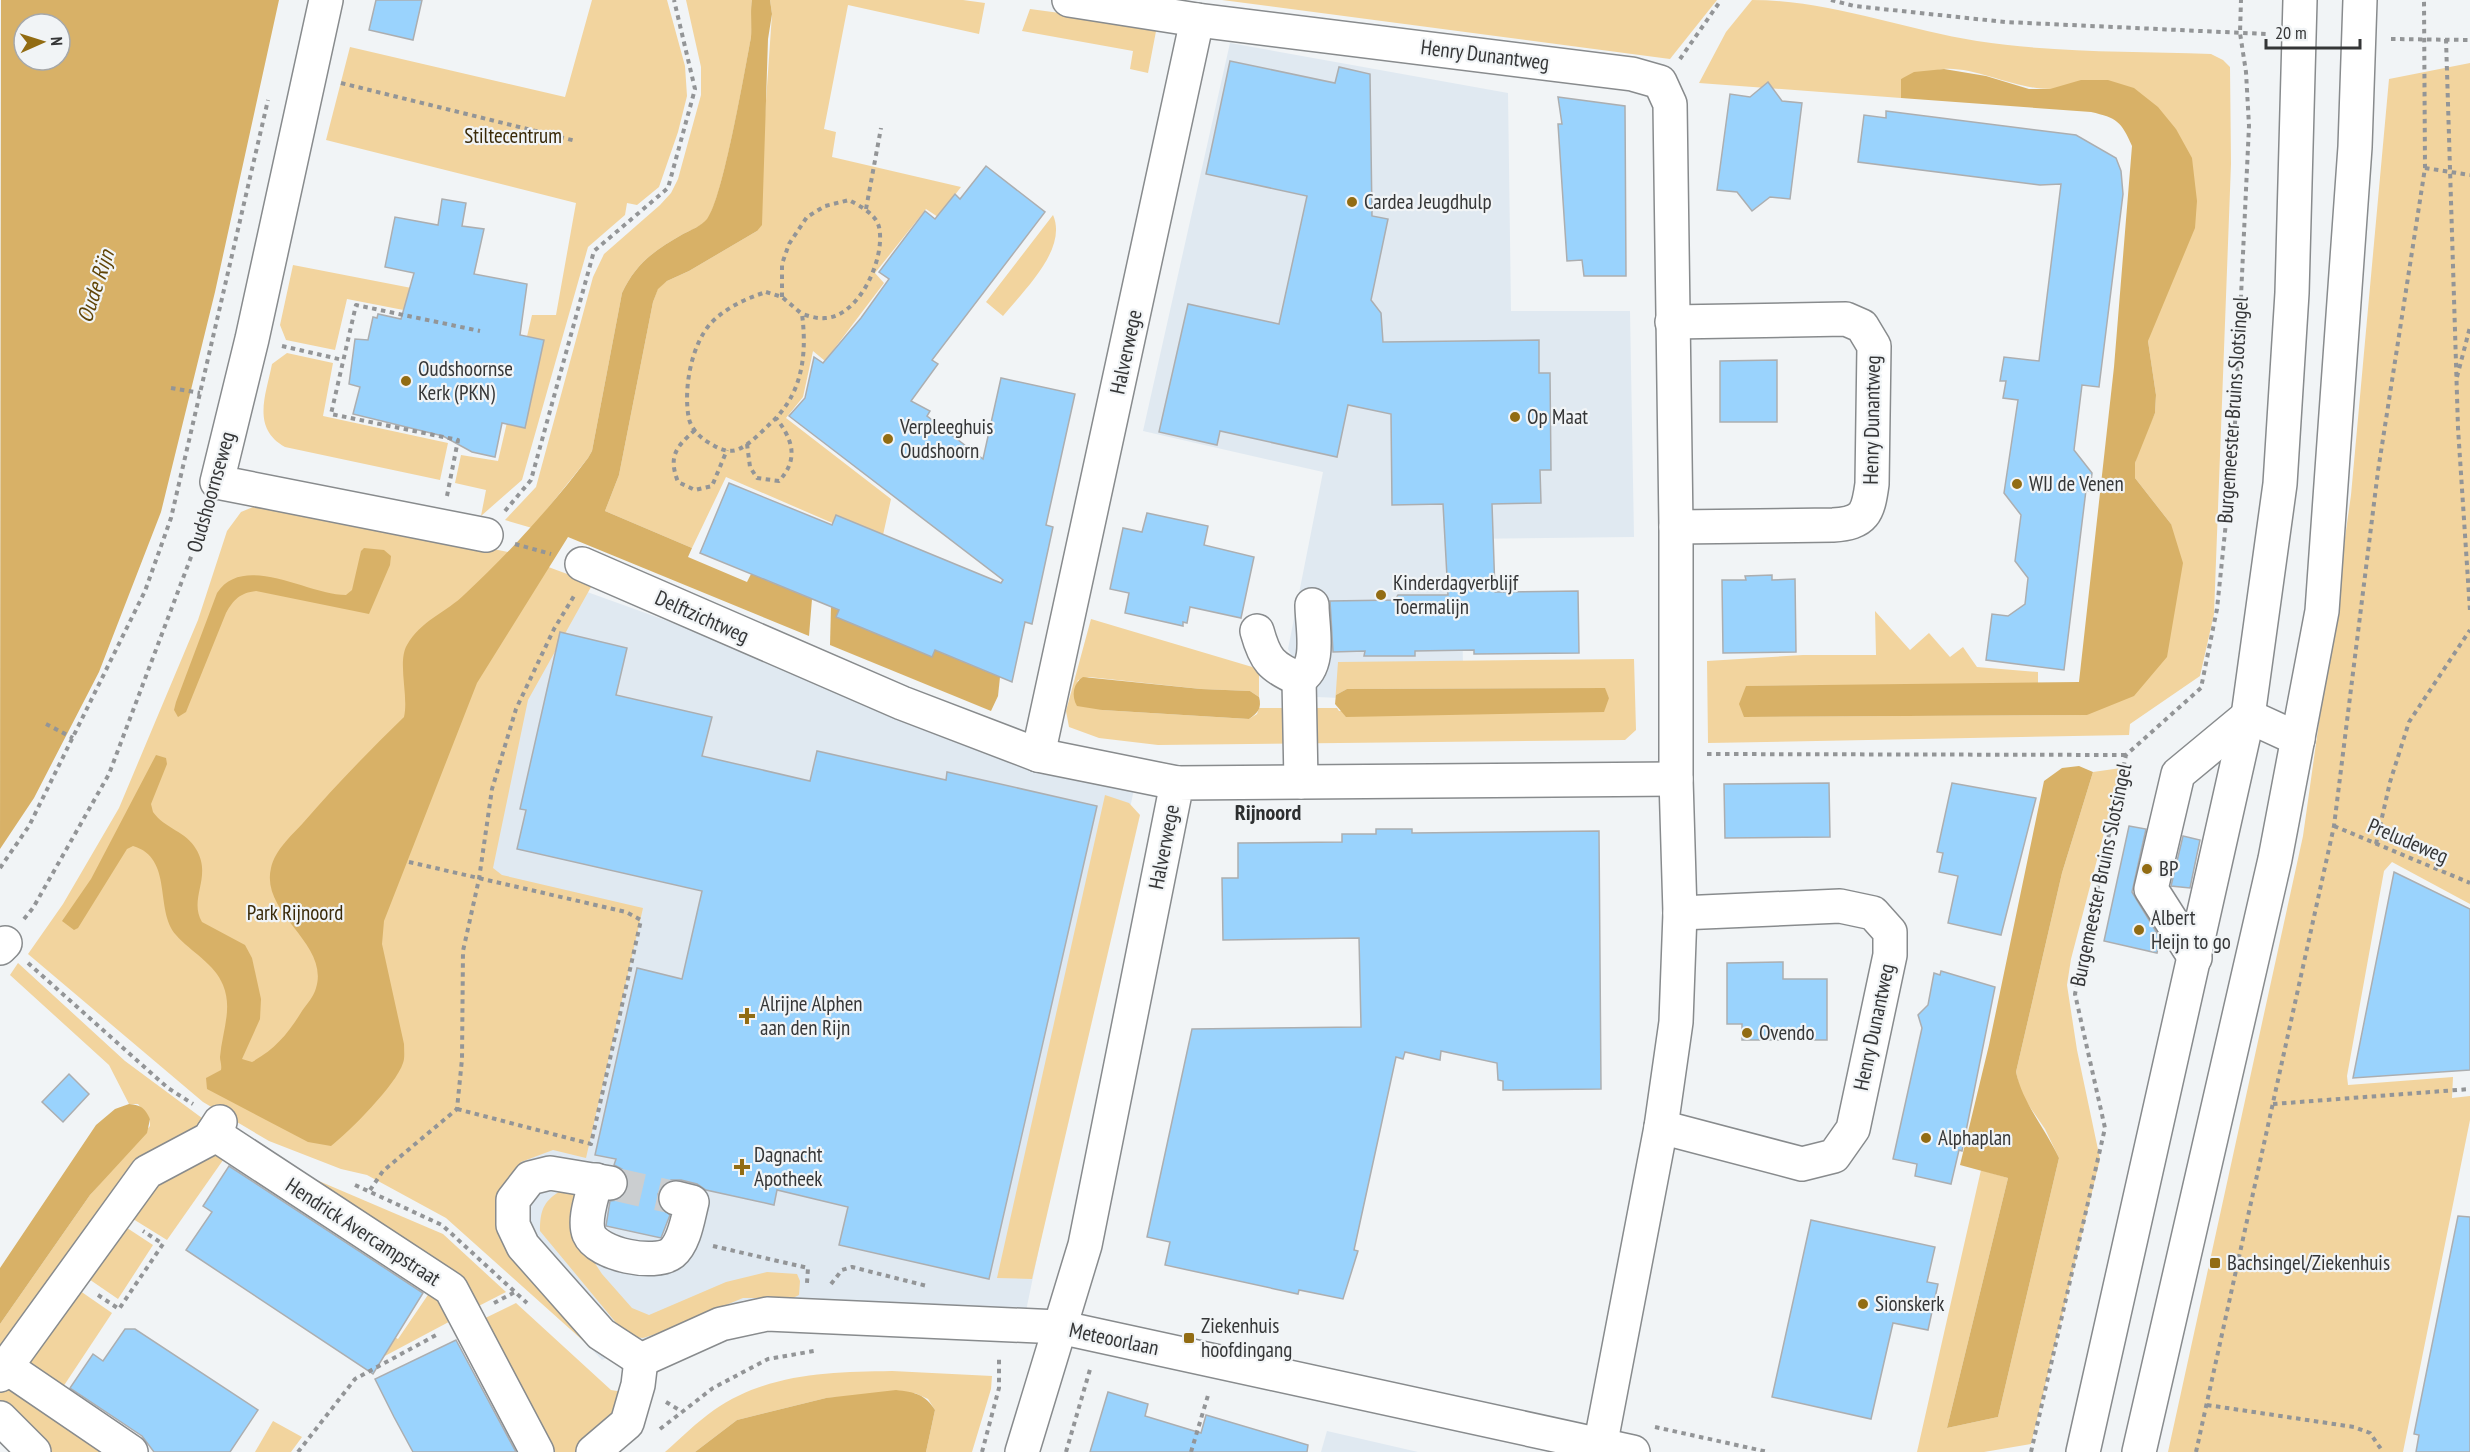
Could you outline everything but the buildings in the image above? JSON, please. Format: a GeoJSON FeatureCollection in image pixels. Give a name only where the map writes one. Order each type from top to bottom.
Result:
{"type":"FeatureCollection","features":[{"type":"Feature","properties":{"kind":"street","name":"Oudshoornseweg"},"geometry":{"type":"LineString","coordinates":[[218,482],[252,339],[326,0]]}},
{"type":"Feature","properties":{"kind":"street","name":"Henry Dunantweg"},"geometry":{"type":"LineString","coordinates":[[1069,0],[1197,20],[1632,74],[1660,82]]}},
{"type":"Feature","properties":{"kind":"street"},"geometry":{"type":"LineString","coordinates":[[2083,1452],[2248,716],[2280,484],[2292,293],[2300,0]]}},
{"type":"Feature","properties":{"kind":"street"},"geometry":{"type":"LineString","coordinates":[[2139,1452],[2275,858],[2322,611],[2355,159],[2360,0]]}},
{"type":"Feature","properties":{"kind":"street","name":"Halverwege"},"geometry":{"type":"LineString","coordinates":[[1038,754],[1197,20]]}},
{"type":"Feature","properties":{"kind":"street"},"geometry":{"type":"LineString","coordinates":[[1599,1448],[1661,1127],[1676,1022],[1680,913],[1676,767],[1676,527],[1670,104],[1660,82]]}},
{"type":"Feature","properties":{"kind":"street","name":"Henry Dunantweg"},"geometry":{"type":"LineString","coordinates":[[1672,322],[1846,319],[1862,326],[1874,346],[1872,484],[1869,503],[1862,518],[1850,524],[1833,525],[1676,527]]}},
{"type":"Feature","properties":{"kind":"street"},"geometry":{"type":"LineString","coordinates":[[218,482],[486,534]]}},
{"type":"Feature","properties":{"kind":"street","name":"Delftzichtweg"},"geometry":{"type":"LineString","coordinates":[[587,566],[902,703],[1038,754],[1177,783]]}},
{"type":"Feature","properties":{"kind":"street"},"geometry":{"type":"LineString","coordinates":[[1299,679],[1308,674],[1313,664],[1312,605]]}},
{"type":"Feature","properties":{"kind":"street"},"geometry":{"type":"LineString","coordinates":[[1257,631],[1264,655],[1279,671],[1299,679]]}},
{"type":"Feature","properties":{"kind":"street"},"geometry":{"type":"LineString","coordinates":[[1299,679],[1301,782]]}},
{"type":"Feature","properties":{"kind":"street"},"geometry":{"type":"LineString","coordinates":[[2248,716],[2298,739]]}},
{"type":"Feature","properties":{"kind":"street"},"geometry":{"type":"LineString","coordinates":[[2195,958],[2151,889],[2178,774],[2248,716]]}},
{"type":"Feature","properties":{"kind":"street","name":"Halverwege"},"geometry":{"type":"LineString","coordinates":[[1022,1452],[1085,1245],[1177,783],[1301,782],[1676,767]]}},
{"type":"Feature","properties":{"kind":"street","name":"Henry Dunantweg"},"geometry":{"type":"LineString","coordinates":[[1661,1127],[1802,1164],[1834,1156],[1853,1129],[1890,955],[1890,932],[1873,913],[1840,906],[1680,913]]}},
{"type":"Feature","properties":{"kind":"street","name":"Hendrick Avercampstraat"},"geometry":{"type":"LineString","coordinates":[[131,1452],[3,1371],[147,1173],[209,1139],[216,1127],[450,1289],[537,1452]]}},
{"type":"Feature","properties":{"kind":"street"},"geometry":{"type":"LineString","coordinates":[[593,1452],[627,1424],[638,1385],[641,1360],[601,1334],[523,1246],[513,1225],[513,1200],[530,1178],[549,1173],[603,1182],[588,1218],[588,1233],[596,1244],[618,1254],[660,1258],[672,1252],[682,1239],[684,1200]]}},
{"type":"Feature","properties":{"kind":"street","name":"Meteoorlaan"},"geometry":{"type":"LineString","coordinates":[[641,1360],[722,1324],[767,1314],[1059,1328],[1599,1448],[1633,1452]]}},
{"type":"Feature","properties":{"kind":"street"},"geometry":{"type":"LineString","coordinates":[[0,1418],[34,1452]]}},
{"type":"Feature","properties":{"kind":"path"},"geometry":{"type":"LineString","coordinates":[[370,1190],[383,1172],[457,1109],[462,1059],[463,951],[479,879],[492,789],[516,708],[587,566],[486,534],[531,480],[594,251],[668,188],[695,89],[674,0]]}},
{"type":"Feature","properties":{"kind":"path"},"geometry":{"type":"LineString","coordinates":[[1660,82],[1680,59],[1721,0]]}},
{"type":"Feature","properties":{"kind":"path"},"geometry":{"type":"LineString","coordinates":[[1831,0],[1854,6],[2005,22],[2300,36]]}},
{"type":"Feature","properties":{"kind":"path","name":"Burgemeester Bruins Slotsingel"},"geometry":{"type":"LineString","coordinates":[[2031,1452],[2104,1128],[2075,994],[2126,755],[2201,688],[2217,609],[2234,445],[2248,137],[2246,72],[2240,33],[2241,0]]}},
{"type":"Feature","properties":{"kind":"path"},"geometry":{"type":"LineString","coordinates":[[2422,41],[2424,0]]}},
{"type":"Feature","properties":{"kind":"path"},"geometry":{"type":"LineString","coordinates":[[2360,38],[2422,41],[2470,40]]}},
{"type":"Feature","properties":{"kind":"path"},"geometry":{"type":"LineString","coordinates":[[2446,39],[2448,170],[2456,381],[2470,611]]}},
{"type":"Feature","properties":{"kind":"path"},"geometry":{"type":"LineString","coordinates":[[308,75],[576,141]]}},
{"type":"Feature","properties":{"kind":"path"},"geometry":{"type":"LineString","coordinates":[[1,865],[29,826],[73,738],[145,591],[171,518],[270,91]]}},
{"type":"Feature","properties":{"kind":"path"},"geometry":{"type":"LineString","coordinates":[[866,209],[881,128]]}},
{"type":"Feature","properties":{"kind":"path"},"geometry":{"type":"LineString","coordinates":[[2425,168],[2448,170],[2470,176]]}},
{"type":"Feature","properties":{"kind":"path"},"geometry":{"type":"LineString","coordinates":[[782,297],[782,264],[789,244],[807,217],[825,206],[849,200],[866,209],[879,226],[880,253],[871,280],[837,315],[824,319],[802,314],[782,297],[766,292],[739,300],[710,324],[694,353],[688,391],[689,420],[701,439],[727,450],[737,450],[776,418],[799,380],[806,345],[802,314]]}},
{"type":"Feature","properties":{"kind":"path"},"geometry":{"type":"LineString","coordinates":[[440,526],[458,440],[331,414],[356,305],[480,331]]}},
{"type":"Feature","properties":{"kind":"path"},"geometry":{"type":"LineString","coordinates":[[2456,381],[2470,327]]}},
{"type":"Feature","properties":{"kind":"path"},"geometry":{"type":"LineString","coordinates":[[252,339],[343,360]]}},
{"type":"Feature","properties":{"kind":"path"},"geometry":{"type":"LineString","coordinates":[[171,388],[200,393]]}},
{"type":"Feature","properties":{"kind":"path"},"geometry":{"type":"LineString","coordinates":[[747,444],[750,467],[757,478],[779,481],[791,468],[791,455],[789,435],[776,418]]}},
{"type":"Feature","properties":{"kind":"path"},"geometry":{"type":"LineString","coordinates":[[695,430],[678,445],[672,465],[678,482],[694,490],[712,486],[727,450]]}},
{"type":"Feature","properties":{"kind":"path","name":"Oudshoornseweg"},"geometry":{"type":"LineString","coordinates":[[3,945],[33,908],[109,774],[200,539],[218,482]]}},
{"type":"Feature","properties":{"kind":"path"},"geometry":{"type":"LineString","coordinates":[[2376,844],[2390,782],[2409,722],[2470,630]]}},
{"type":"Feature","properties":{"kind":"path"},"geometry":{"type":"LineString","coordinates":[[46,724],[73,738]]}},
{"type":"Feature","properties":{"kind":"path"},"geometry":{"type":"LineString","coordinates":[[1676,767],[2126,755]]}},
{"type":"Feature","properties":{"kind":"path","name":"Preludeweg"},"geometry":{"type":"LineString","coordinates":[[2334,826],[2470,883]]}},
{"type":"Feature","properties":{"kind":"path"},"geometry":{"type":"LineString","coordinates":[[409,862],[626,912],[641,920],[591,1144],[457,1109]]}},
{"type":"Feature","properties":{"kind":"path"},"geometry":{"type":"LineString","coordinates":[[2273,1104],[2470,1089]]}},
{"type":"Feature","properties":{"kind":"path"},"geometry":{"type":"LineString","coordinates":[[71,1277],[119,1309],[163,1244],[117,1214]]}},
{"type":"Feature","properties":{"kind":"path"},"geometry":{"type":"LineString","coordinates":[[707,1245],[808,1268],[806,1315]]}},
{"type":"Feature","properties":{"kind":"path"},"geometry":{"type":"LineString","coordinates":[[298,1452],[355,1379],[515,1292]]}},
{"type":"Feature","properties":{"kind":"path"},"geometry":{"type":"LineString","coordinates":[[982,1452],[999,1388],[1003,1324]]}},
{"type":"Feature","properties":{"kind":"path"},"geometry":{"type":"LineString","coordinates":[[1066,1452],[1100,1337]]}},
{"type":"Feature","properties":{"kind":"path"},"geometry":{"type":"LineString","coordinates":[[657,1432],[713,1388],[768,1359],[822,1350]]}},
{"type":"Feature","properties":{"kind":"path"},"geometry":{"type":"LineString","coordinates":[[1191,1452],[1210,1388]]}},
{"type":"Feature","properties":{"kind":"path"},"geometry":{"type":"LineString","coordinates":[[2207,1405],[2354,1427],[2370,1433],[2383,1452]]}},
{"type":"Feature","properties":{"kind":"shaded area","name":"Cardea Jeugdhulp"},"geometry":{"type":"Polygon","coordinates":[[[1230,43],[1508,93],[1511,311],[1630,311],[1634,537],[1461,539],[1463,668],[1341,698],[1316,697],[1288,649],[1323,472],[1143,431],[1230,43]]]}},
{"type":"Feature","properties":{"kind":"shaded area","name":"Alrijne Alphen aan den Rijn"},"geometry":{"type":"Polygon","coordinates":[[[554,580],[1134,789],[1026,1311],[744,1300],[602,1360],[454,1206],[417,1088],[554,580]]]}},
{"type":"Feature","properties":{"kind":"shaded area"},"geometry":{"type":"Polygon","coordinates":[[[1327,1431],[1418,1452],[1321,1452],[1327,1431]]]}},
{"type":"Feature","properties":{"kind":"green space","name":"Stiltecentrum"},"geometry":{"type":"Polygon","coordinates":[[[592,0],[667,0],[685,66],[687,96],[678,132],[659,187],[637,205],[627,203],[625,215],[588,247],[522,480],[481,516],[486,490],[455,483],[461,455],[498,461],[532,315],[556,315],[576,203],[326,140],[350,47],[565,97],[592,0]]]}},
{"type":"Feature","properties":{"kind":"green space"},"geometry":{"type":"Polygon","coordinates":[[[686,0],[752,0],[752,32],[733,133],[720,187],[707,220],[647,258],[634,273],[622,293],[592,451],[588,458],[532,528],[505,520],[536,487],[593,277],[604,254],[660,205],[671,193],[678,179],[701,95],[701,67],[686,0]]]}},
{"type":"Feature","properties":{"kind":"green space"},"geometry":{"type":"Polygon","coordinates":[[[770,0],[963,0],[985,3],[979,34],[848,5],[824,129],[836,132],[832,157],[961,187],[938,217],[926,209],[875,273],[884,283],[825,361],[813,351],[803,397],[786,418],[891,499],[881,544],[726,477],[692,548],[605,511],[619,475],[653,302],[658,288],[757,231],[772,14],[770,0]]]}},
{"type":"Feature","properties":{"kind":"green space"},"geometry":{"type":"Polygon","coordinates":[[[1222,0],[1717,0],[1670,59],[1222,0]]]}},
{"type":"Feature","properties":{"kind":"green space"},"geometry":{"type":"Polygon","coordinates":[[[1752,0],[1809,5],[1949,36],[2006,45],[2064,50],[2211,54],[2223,60],[2230,67],[2231,164],[2214,614],[2200,676],[2130,724],[2129,735],[1708,743],[1707,661],[1803,655],[1876,655],[1875,611],[1910,650],[1929,633],[1950,657],[1963,647],[1977,667],[2038,672],[2038,684],[1746,686],[1744,717],[2087,715],[2171,524],[2135,478],[2135,463],[2141,443],[2155,413],[2156,395],[2148,341],[2176,129],[2050,89],[2036,88],[1955,69],[1943,69],[1901,79],[1901,98],[1699,83],[1726,32],[1752,0]]]}},
{"type":"Feature","properties":{"kind":"green space"},"geometry":{"type":"Polygon","coordinates":[[[1030,9],[1157,26],[1148,73],[1130,69],[1133,51],[1022,31],[1030,9]]]}},
{"type":"Feature","properties":{"kind":"green space"},"geometry":{"type":"Polygon","coordinates":[[[2470,63],[2470,904],[2392,862],[2384,871],[2347,1076],[2348,1085],[2453,1077],[2452,1098],[2470,1096],[2470,1120],[2403,1452],[2168,1452],[2303,836],[2351,495],[2389,79],[2470,63]]]}},
{"type":"Feature","properties":{"kind":"green space"},"geometry":{"type":"Polygon","coordinates":[[[1053,215],[1056,228],[1049,255],[1042,269],[1003,316],[986,302],[1053,215]]]}},
{"type":"Feature","properties":{"kind":"green space"},"geometry":{"type":"Polygon","coordinates":[[[293,265],[463,298],[460,321],[347,299],[335,350],[286,340],[280,325],[293,265]]]}},
{"type":"Feature","properties":{"kind":"green space"},"geometry":{"type":"Polygon","coordinates":[[[287,353],[333,363],[323,416],[448,443],[440,480],[285,447],[274,439],[264,421],[265,399],[272,364],[287,353]]]}},
{"type":"Feature","properties":{"kind":"green space","name":"Park Rijnoord"},"geometry":{"type":"Polygon","coordinates":[[[265,502],[508,552],[578,578],[591,587],[528,700],[493,868],[502,875],[643,908],[586,1158],[553,1150],[521,1162],[498,1201],[506,1247],[589,1346],[446,1218],[367,1175],[341,1169],[269,1141],[203,1102],[28,954],[63,904],[119,808],[198,620],[227,531],[241,512],[265,502]]]}},
{"type":"Feature","properties":{"kind":"green space"},"geometry":{"type":"Polygon","coordinates":[[[1091,619],[1259,669],[1259,697],[1250,691],[1201,689],[1089,677],[1078,680],[1074,692],[1102,710],[1249,719],[1257,714],[1259,708],[1337,708],[1339,711],[1609,698],[1604,688],[1347,689],[1336,695],[1335,704],[1338,662],[1634,659],[1636,730],[1625,740],[1158,745],[1099,738],[1069,727],[1066,711],[1091,619]]]}},
{"type":"Feature","properties":{"kind":"green space"},"geometry":{"type":"Polygon","coordinates":[[[2121,768],[2071,959],[2067,985],[2077,1050],[2100,1159],[2031,1444],[1984,1452],[1917,1452],[1981,1170],[2008,1178],[1947,1428],[1998,1417],[2059,1158],[2045,1129],[2021,1094],[2016,1072],[2062,873],[2093,772],[2121,768]]]}},
{"type":"Feature","properties":{"kind":"green space"},"geometry":{"type":"Polygon","coordinates":[[[1105,795],[1129,803],[1140,815],[1032,1279],[997,1278],[1105,795]]]}},
{"type":"Feature","properties":{"kind":"green space"},"geometry":{"type":"Polygon","coordinates":[[[18,963],[125,1061],[210,1124],[140,1173],[0,1365],[0,1324],[90,1195],[150,1126],[150,1119],[138,1104],[129,1104],[109,1065],[10,975],[18,963]]]}},
{"type":"Feature","properties":{"kind":"green space"},"geometry":{"type":"Polygon","coordinates":[[[212,1141],[228,1153],[167,1240],[125,1214],[151,1178],[212,1141]]]}},
{"type":"Feature","properties":{"kind":"green space"},"geometry":{"type":"Polygon","coordinates":[[[279,1164],[443,1234],[506,1292],[467,1312],[279,1164]]]}},
{"type":"Feature","properties":{"kind":"green space"},"geometry":{"type":"Polygon","coordinates":[[[564,1189],[579,1194],[577,1236],[602,1274],[632,1308],[649,1315],[726,1282],[767,1272],[797,1274],[800,1281],[799,1295],[793,1298],[743,1298],[656,1334],[643,1338],[627,1336],[540,1231],[544,1206],[564,1189]]]}},
{"type":"Feature","properties":{"kind":"green space"},"geometry":{"type":"Polygon","coordinates":[[[118,1222],[153,1245],[118,1299],[83,1275],[118,1222]]]}},
{"type":"Feature","properties":{"kind":"green space"},"geometry":{"type":"Polygon","coordinates":[[[73,1286],[112,1313],[59,1393],[15,1365],[73,1286]]]}},
{"type":"Feature","properties":{"kind":"green space"},"geometry":{"type":"Polygon","coordinates":[[[434,1286],[460,1316],[366,1366],[389,1334],[398,1339],[434,1286]]]}},
{"type":"Feature","properties":{"kind":"green space"},"geometry":{"type":"Polygon","coordinates":[[[516,1303],[611,1390],[623,1392],[618,1411],[575,1452],[540,1452],[473,1324],[516,1303]]]}},
{"type":"Feature","properties":{"kind":"green space"},"geometry":{"type":"Polygon","coordinates":[[[892,1371],[992,1376],[991,1389],[972,1452],[926,1452],[935,1410],[928,1399],[915,1393],[826,1398],[737,1420],[695,1452],[665,1452],[714,1410],[756,1388],[822,1374],[892,1371]]]}},
{"type":"Feature","properties":{"kind":"green space"},"geometry":{"type":"Polygon","coordinates":[[[6,1377],[118,1452],[41,1452],[0,1411],[0,1385],[6,1377]]]}},
{"type":"Feature","properties":{"kind":"green space"},"geometry":{"type":"Polygon","coordinates":[[[273,1421],[302,1437],[291,1452],[255,1452],[273,1421]]]}},
{"type":"Feature","properties":{"kind":"water","name":"Oude Rijn"},"geometry":{"type":"Polygon","coordinates":[[[1,0],[279,0],[215,292],[161,512],[99,672],[34,798],[0,849],[1,0]]]}},
{"type":"Feature","properties":{"kind":"water"},"geometry":{"type":"Polygon","coordinates":[[[752,0],[770,0],[772,14],[768,39],[762,225],[757,231],[689,271],[667,281],[658,289],[653,302],[619,475],[605,511],[692,548],[688,557],[747,582],[751,574],[812,599],[809,636],[568,537],[477,683],[384,921],[382,944],[404,1044],[403,1063],[382,1095],[331,1146],[308,1142],[207,1089],[206,1078],[221,1070],[220,1057],[227,1012],[226,994],[223,985],[209,964],[176,935],[166,912],[159,873],[154,861],[146,852],[133,846],[127,849],[78,928],[74,930],[62,921],[91,879],[156,755],[166,758],[167,764],[151,804],[153,812],[163,822],[187,838],[201,859],[202,878],[198,896],[198,913],[202,922],[245,945],[252,958],[261,999],[260,1019],[242,1059],[252,1062],[260,1057],[292,1027],[314,994],[318,972],[305,942],[275,900],[270,885],[273,861],[289,838],[352,769],[404,717],[403,660],[404,652],[412,637],[426,623],[458,600],[530,529],[592,451],[622,293],[634,273],[647,258],[702,224],[713,206],[733,132],[744,76],[751,37],[752,0]]]}},
{"type":"Feature","properties":{"kind":"water"},"geometry":{"type":"Polygon","coordinates":[[[1944,69],[1986,76],[2029,89],[2050,89],[2081,80],[2108,80],[2134,88],[2158,107],[2176,129],[2192,158],[2197,201],[2195,228],[2148,341],[2156,395],[2155,413],[2135,463],[2135,478],[2171,524],[2183,563],[2167,657],[2134,696],[2087,715],[1744,717],[1739,704],[1746,686],[2079,682],[2114,367],[2132,146],[2125,131],[2117,122],[2107,116],[2091,112],[1901,98],[1901,79],[1914,72],[1944,69]]]}},
{"type":"Feature","properties":{"kind":"water"},"geometry":{"type":"Polygon","coordinates":[[[364,548],[384,550],[391,556],[390,565],[369,614],[256,591],[242,595],[235,600],[226,613],[186,712],[178,717],[174,710],[176,702],[217,593],[229,581],[243,576],[260,576],[346,595],[352,590],[361,551],[364,548]]]}},
{"type":"Feature","properties":{"kind":"water"},"geometry":{"type":"Polygon","coordinates":[[[831,607],[1000,677],[998,696],[991,711],[830,645],[831,607]]]}},
{"type":"Feature","properties":{"kind":"water"},"geometry":{"type":"Polygon","coordinates":[[[1083,677],[1201,689],[1250,691],[1259,697],[1260,707],[1249,719],[1102,710],[1077,706],[1074,690],[1083,677]]]}},
{"type":"Feature","properties":{"kind":"water"},"geometry":{"type":"Polygon","coordinates":[[[1605,688],[1609,698],[1604,712],[1346,717],[1335,704],[1336,695],[1347,689],[1605,688]]]}},
{"type":"Feature","properties":{"kind":"water"},"geometry":{"type":"Polygon","coordinates":[[[2079,766],[2093,772],[2062,873],[2016,1072],[2029,1105],[2059,1158],[1998,1417],[1947,1428],[2008,1178],[1960,1165],[1989,1045],[2044,781],[2062,768],[2079,766]]]}},
{"type":"Feature","properties":{"kind":"water"},"geometry":{"type":"Polygon","coordinates":[[[129,1104],[140,1106],[146,1112],[150,1119],[147,1133],[90,1195],[0,1324],[0,1268],[96,1125],[115,1109],[129,1104]]]}},
{"type":"Feature","properties":{"kind":"water"},"geometry":{"type":"Polygon","coordinates":[[[896,1390],[918,1395],[927,1400],[935,1410],[926,1452],[695,1452],[737,1420],[826,1398],[896,1390]]]}},
{"type":"Feature","properties":{"kind":"tunnel"},"geometry":{"type":"LineString","coordinates":[[610,1183],[676,1198]]}},
{"type":"Feature","properties":{"kind":"place","name":"Cardea Jeugdhulp"},"geometry":{"type":"Point","coordinates":[1352,202]}},
{"type":"Feature","properties":{"kind":"place","name":"Oudshoornse Kerk (PKN)"},"geometry":{"type":"Point","coordinates":[406,381]}},
{"type":"Feature","properties":{"kind":"place","name":"Op Maat"},"geometry":{"type":"Point","coordinates":[1515,417]}},
{"type":"Feature","properties":{"kind":"place","name":"Verpleeghuis Oudshoorn"},"geometry":{"type":"Point","coordinates":[888,439]}},
{"type":"Feature","properties":{"kind":"place","name":"WIJ de Venen"},"geometry":{"type":"Point","coordinates":[2017,484]}},
{"type":"Feature","properties":{"kind":"place","name":"Kinderdagverblijf Toermalijn"},"geometry":{"type":"Point","coordinates":[1381,595]}},
{"type":"Feature","properties":{"kind":"place","name":"BP"},"geometry":{"type":"Point","coordinates":[2147,869]}},
{"type":"Feature","properties":{"kind":"place","name":"Albert Heijn to go"},"geometry":{"type":"Point","coordinates":[2139,930]}},
{"type":"Feature","properties":{"kind":"place","name":"Alrijne Alphen aan den Rijn"},"geometry":{"type":"Point","coordinates":[747,1016]}},
{"type":"Feature","properties":{"kind":"place","name":"Ovendo"},"geometry":{"type":"Point","coordinates":[1747,1033]}},
{"type":"Feature","properties":{"kind":"place","name":"Alphaplan"},"geometry":{"type":"Point","coordinates":[1926,1138]}},
{"type":"Feature","properties":{"kind":"place","name":"Dagnacht Apotheek"},"geometry":{"type":"Point","coordinates":[742,1167]}},
{"type":"Feature","properties":{"kind":"place","name":"Bachsingel/Ziekenhuis"},"geometry":{"type":"Point","coordinates":[2215,1263]}},
{"type":"Feature","properties":{"kind":"place","name":"Sionskerk"},"geometry":{"type":"Point","coordinates":[1863,1304]}},
{"type":"Feature","properties":{"kind":"place","name":"Ziekenhuis hoofdingang"},"geometry":{"type":"Point","coordinates":[1189,1338]}},
{"type":"Feature","properties":{"kind":"district","name":"Rijnoord"},"geometry":{"type":"Point","coordinates":[1268,812]}}]}
